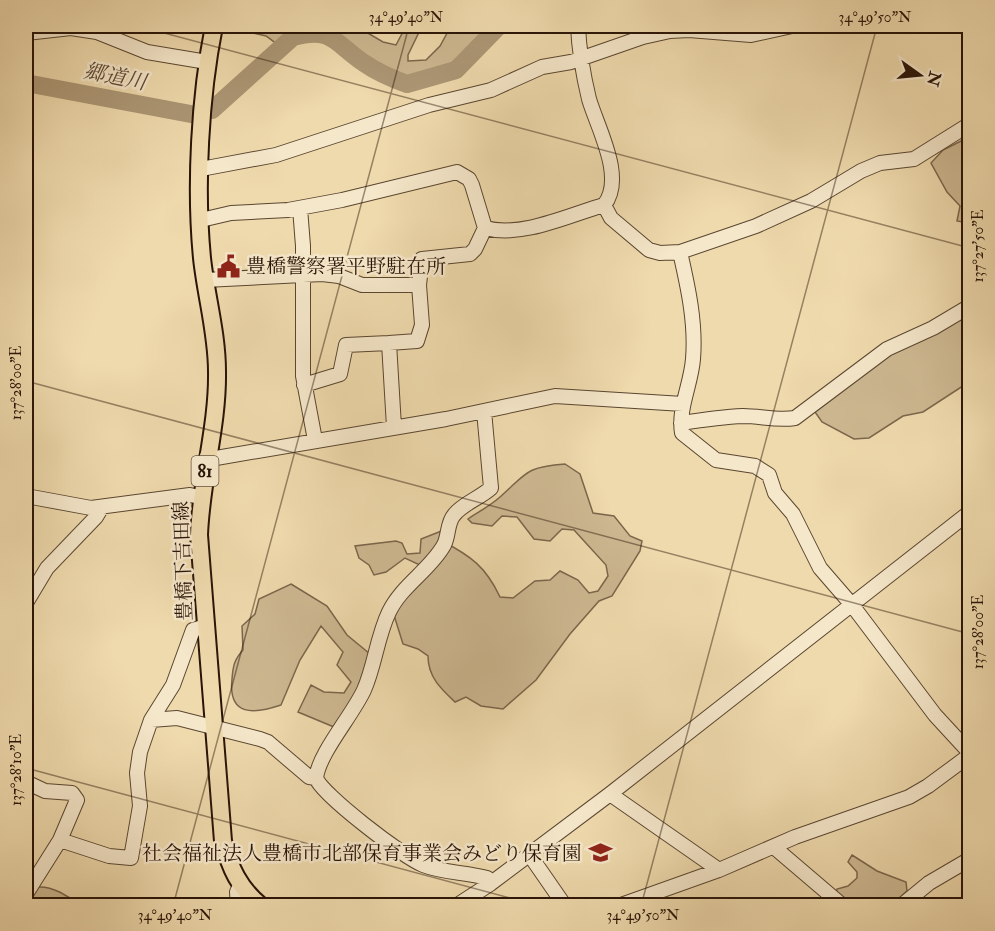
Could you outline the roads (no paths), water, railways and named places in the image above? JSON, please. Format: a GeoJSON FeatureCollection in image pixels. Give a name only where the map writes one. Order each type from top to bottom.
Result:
{"type":"FeatureCollection","features":[{"type":"Feature","properties":{"kind":"main road","name":"豊橋下吉田線"},"geometry":{"type":"LineString","coordinates":[[214,26],[207,62],[201,169],[201,220],[205,280],[216,338],[217,373],[214,418],[200,496],[199,534],[223,841],[229,864],[240,886],[261,906]]}},
{"type":"Feature","properties":{"kind":"street"},"geometry":{"type":"LineString","coordinates":[[485,228],[512,230],[604,205],[608,200],[612,178],[609,159],[590,102],[580,59],[578,26]]}},
{"type":"Feature","properties":{"kind":"street"},"geometry":{"type":"LineString","coordinates":[[201,169],[276,155],[429,105],[491,90],[542,67],[580,59],[670,31],[751,35],[792,26]]}},
{"type":"Feature","properties":{"kind":"street"},"geometry":{"type":"LineString","coordinates":[[26,33],[72,28],[110,36],[147,52],[207,62]]}},
{"type":"Feature","properties":{"kind":"street"},"geometry":{"type":"LineString","coordinates":[[604,205],[611,218],[649,250],[660,253],[680,252],[756,226],[811,201],[861,171],[880,163],[914,159],[969,124]]}},
{"type":"Feature","properties":{"kind":"street"},"geometry":{"type":"LineString","coordinates":[[201,220],[231,213],[300,208],[375,193],[457,172],[469,179],[485,228],[475,249],[470,254],[422,259],[419,285],[422,325],[417,341],[346,345],[340,375],[304,385]]}},
{"type":"Feature","properties":{"kind":"street"},"geometry":{"type":"LineString","coordinates":[[300,208],[304,385],[315,440]]}},
{"type":"Feature","properties":{"kind":"street"},"geometry":{"type":"LineString","coordinates":[[618,906],[719,870],[775,848],[795,837],[909,797],[928,786],[969,754],[935,715],[815,560],[799,523],[775,493],[769,475],[755,466],[716,460],[690,442],[682,433],[683,404],[691,374],[693,329],[680,252]]}},
{"type":"Feature","properties":{"kind":"street"},"geometry":{"type":"LineString","coordinates":[[205,280],[298,277],[303,274],[339,276],[362,285],[419,285]]}},
{"type":"Feature","properties":{"kind":"street"},"geometry":{"type":"LineString","coordinates":[[681,423],[720,417],[746,416],[780,420],[795,418],[887,349],[933,328],[969,306]]}},
{"type":"Feature","properties":{"kind":"street"},"geometry":{"type":"LineString","coordinates":[[390,343],[394,427]]}},
{"type":"Feature","properties":{"kind":"street"},"geometry":{"type":"LineString","coordinates":[[207,456],[216,458],[572,395],[683,404]]}},
{"type":"Feature","properties":{"kind":"street"},"geometry":{"type":"LineString","coordinates":[[484,411],[490,488],[481,497],[455,513],[450,521],[445,543],[432,562],[398,596],[380,637],[364,691],[321,763],[316,778],[318,785],[336,802],[404,854],[440,870],[487,878],[490,884]]}},
{"type":"Feature","properties":{"kind":"street"},"geometry":{"type":"LineString","coordinates":[[26,496],[83,507],[102,507],[190,495],[200,496]]}},
{"type":"Feature","properties":{"kind":"street"},"geometry":{"type":"LineString","coordinates":[[26,603],[47,567],[96,518],[102,507]]}},
{"type":"Feature","properties":{"kind":"street"},"geometry":{"type":"LineString","coordinates":[[456,906],[490,884],[610,794],[969,512]]}},
{"type":"Feature","properties":{"kind":"street"},"geometry":{"type":"LineString","coordinates":[[60,840],[109,856],[131,858],[140,806],[137,765],[151,720],[173,685],[193,630],[206,626]]}},
{"type":"Feature","properties":{"kind":"street"},"geometry":{"type":"LineString","coordinates":[[151,720],[177,718],[268,742],[300,771],[316,778]]}},
{"type":"Feature","properties":{"kind":"street"},"geometry":{"type":"LineString","coordinates":[[26,782],[45,791],[76,795],[75,808],[60,840],[26,894]]}},
{"type":"Feature","properties":{"kind":"street"},"geometry":{"type":"LineString","coordinates":[[610,794],[719,870]]}},
{"type":"Feature","properties":{"kind":"street"},"geometry":{"type":"LineString","coordinates":[[775,848],[843,906]]}},
{"type":"Feature","properties":{"kind":"street"},"geometry":{"type":"LineString","coordinates":[[530,854],[565,906]]}},
{"type":"Feature","properties":{"kind":"street"},"geometry":{"type":"LineString","coordinates":[[901,906],[929,883],[969,859]]}},
{"type":"Feature","properties":{"kind":"street"},"geometry":{"type":"LineString","coordinates":[[238,906],[237,892],[240,886]]}},
{"type":"Feature","properties":{"kind":"waterway","name":"郷道川"},"geometry":{"type":"LineString","coordinates":[[212,110],[293,37],[306,34],[325,35],[369,66],[407,84],[456,70],[499,26]]}},
{"type":"Feature","properties":{"kind":"waterway","name":"郷道川"},"geometry":{"type":"LineString","coordinates":[[26,83],[196,115]]}},
{"type":"Feature","properties":{"kind":"place","name":"豊橋警察署平野駐在所"},"geometry":{"type":"Point","coordinates":[228,266]}},
{"type":"Feature","properties":{"kind":"place","name":"社会福祉法人豊橋市北部保育事業会みどり保育園"},"geometry":{"type":"Point","coordinates":[600,853]}}]}
